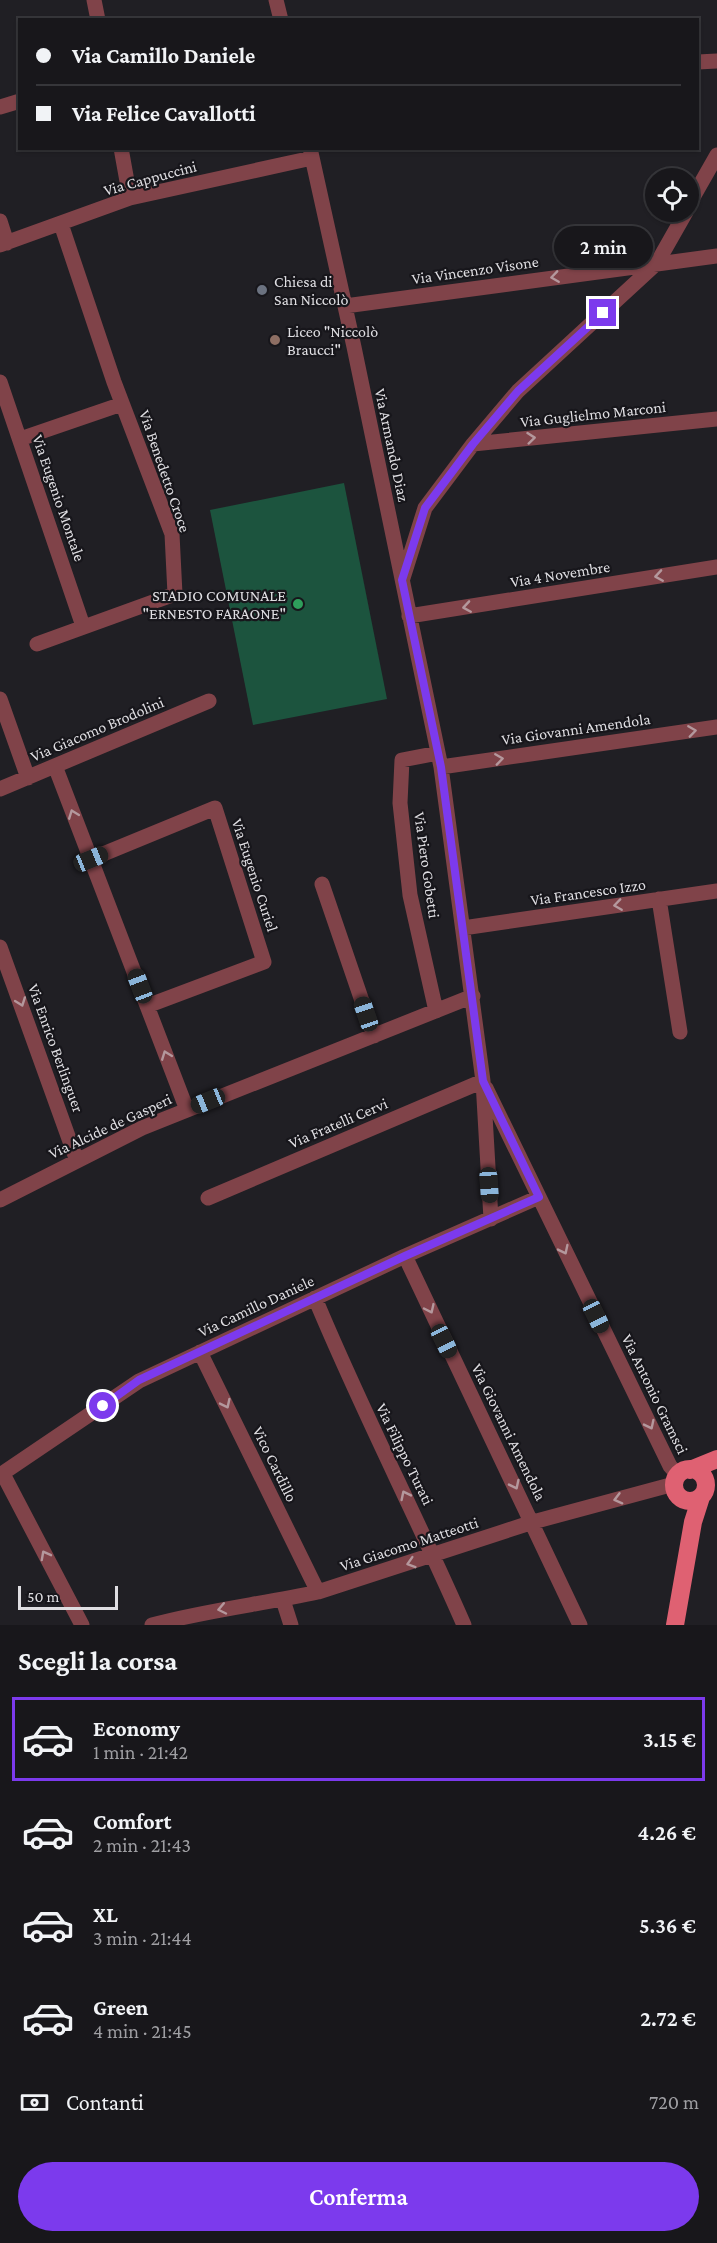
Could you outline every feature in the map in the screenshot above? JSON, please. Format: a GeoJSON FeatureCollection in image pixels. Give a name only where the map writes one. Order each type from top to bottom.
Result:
{"type":"FeatureCollection","features":[{"type":"Feature","properties":{"kind":"main road"},"geometry":{"type":"LineString","coordinates":[[680,1482],[717,1459]]}},
{"type":"Feature","properties":{"kind":"main road"},"geometry":{"type":"LineString","coordinates":[[675,1625],[693,1522],[717,1459]]}},
{"type":"Feature","properties":{"kind":"main road"},"geometry":{"type":"LineString","coordinates":[[680,1482],[702,1476],[703,1491]]}},
{"type":"Feature","properties":{"kind":"main road"},"geometry":{"type":"LineString","coordinates":[[680,1482],[688,1501],[703,1491]]}},
{"type":"Feature","properties":{"kind":"main road"},"geometry":{"type":"LineString","coordinates":[[680,1482],[693,1522]]}},
{"type":"Feature","properties":{"kind":"street"},"geometry":{"type":"LineString","coordinates":[[94,0],[98,18]]}},
{"type":"Feature","properties":{"kind":"street"},"geometry":{"type":"LineString","coordinates":[[276,0],[280,18]]}},
{"type":"Feature","properties":{"kind":"street"},"geometry":{"type":"LineString","coordinates":[[699,62],[717,61]]}},
{"type":"Feature","properties":{"kind":"street"},"geometry":{"type":"LineString","coordinates":[[0,107],[18,102]]}},
{"type":"Feature","properties":{"kind":"street"},"geometry":{"type":"LineString","coordinates":[[121,150],[130,198]]}},
{"type":"Feature","properties":{"kind":"street","name":"Via Cappuccini"},"geometry":{"type":"LineString","coordinates":[[3,244],[130,198],[311,153]]}},
{"type":"Feature","properties":{"kind":"street","name":"Via Armando Diaz"},"geometry":{"type":"LineString","coordinates":[[311,153],[439,760],[472,996]]}},
{"type":"Feature","properties":{"kind":"street"},"geometry":{"type":"LineString","coordinates":[[699,187],[717,155]]}},
{"type":"Feature","properties":{"kind":"street"},"geometry":{"type":"LineString","coordinates":[[0,221],[3,244]]}},
{"type":"Feature","properties":{"kind":"street"},"geometry":{"type":"LineString","coordinates":[[402,580],[425,508],[473,444],[518,391],[657,263],[680,222]]}},
{"type":"Feature","properties":{"kind":"street","name":"Via Benedetto Croce"},"geometry":{"type":"LineString","coordinates":[[37,644],[175,594],[172,534],[122,404],[61,224]]}},
{"type":"Feature","properties":{"kind":"street","name":"Via Vincenzo Visone"},"geometry":{"type":"LineString","coordinates":[[345,306],[717,256]]}},
{"type":"Feature","properties":{"kind":"street","name":"Via Eugenio Montale"},"geometry":{"type":"LineString","coordinates":[[0,382],[83,626]]}},
{"type":"Feature","properties":{"kind":"street"},"geometry":{"type":"LineString","coordinates":[[20,439],[122,404]]}},
{"type":"Feature","properties":{"kind":"street","name":"Via Guglielmo Marconi"},"geometry":{"type":"LineString","coordinates":[[473,444],[717,419]]}},
{"type":"Feature","properties":{"kind":"street","name":"Via 4 Novembre"},"geometry":{"type":"LineString","coordinates":[[409,616],[717,567]]}},
{"type":"Feature","properties":{"kind":"street"},"geometry":{"type":"LineString","coordinates":[[0,699],[28,778]]}},
{"type":"Feature","properties":{"kind":"street","name":"Via Giacomo Brodolini"},"geometry":{"type":"LineString","coordinates":[[0,789],[209,701]]}},
{"type":"Feature","properties":{"kind":"street","name":"Via Giovanni Amendola"},"geometry":{"type":"LineString","coordinates":[[439,760],[717,727]]}},
{"type":"Feature","properties":{"kind":"street","name":"Via Piero Gobetti"},"geometry":{"type":"LineString","coordinates":[[436,1011],[410,895],[400,803],[402,760],[439,760]]}},
{"type":"Feature","properties":{"kind":"street"},"geometry":{"type":"LineString","coordinates":[[55,766],[187,1110]]}},
{"type":"Feature","properties":{"kind":"street","name":"Via Eugenio Curiel"},"geometry":{"type":"LineString","coordinates":[[91,859],[215,808],[264,962],[147,1006]]}},
{"type":"Feature","properties":{"kind":"street"},"geometry":{"type":"LineString","coordinates":[[322,884],[374,1036]]}},
{"type":"Feature","properties":{"kind":"street","name":"Via Francesco Izzo"},"geometry":{"type":"LineString","coordinates":[[463,928],[717,891]]}},
{"type":"Feature","properties":{"kind":"street"},"geometry":{"type":"LineString","coordinates":[[659,899],[680,1032]]}},
{"type":"Feature","properties":{"kind":"street","name":"Via Enrico Berlinguer"},"geometry":{"type":"LineString","coordinates":[[0,947],[77,1161]]}},
{"type":"Feature","properties":{"kind":"street"},"geometry":{"type":"LineString","coordinates":[[472,996],[483,1081],[491,1219]]}},
{"type":"Feature","properties":{"kind":"street","name":"Via Alcide de Gasperi"},"geometry":{"type":"LineString","coordinates":[[0,1200],[142,1128],[472,996]]}},
{"type":"Feature","properties":{"kind":"street","name":"Via Antonio Gramsci"},"geometry":{"type":"LineString","coordinates":[[483,1081],[670,1466],[680,1482]]}},
{"type":"Feature","properties":{"kind":"street","name":"Via Fratelli Cervi"},"geometry":{"type":"LineString","coordinates":[[208,1198],[483,1081]]}},
{"type":"Feature","properties":{"kind":"street"},"geometry":{"type":"LineString","coordinates":[[487,1144],[496,1132],[512,1141]]}},
{"type":"Feature","properties":{"kind":"street","name":"Via Camillo Daniele"},"geometry":{"type":"LineString","coordinates":[[2,1475],[139,1380],[405,1256],[539,1197]]}},
{"type":"Feature","properties":{"kind":"street","name":"Via Giovanni Amendola"},"geometry":{"type":"LineString","coordinates":[[405,1256],[580,1625]]}},
{"type":"Feature","properties":{"kind":"street","name":"Via Filippo Turati"},"geometry":{"type":"LineString","coordinates":[[315,1298],[342,1364],[434,1556],[464,1625]]}},
{"type":"Feature","properties":{"kind":"street","name":"Vico Cardillo"},"geometry":{"type":"LineString","coordinates":[[200,1352],[318,1592]]}},
{"type":"Feature","properties":{"kind":"street"},"geometry":{"type":"LineString","coordinates":[[2,1475],[82,1625]]}},
{"type":"Feature","properties":{"kind":"street","name":"Via Giacomo Matteotti"},"geometry":{"type":"LineString","coordinates":[[152,1625],[233,1606],[283,1600],[318,1592],[533,1522],[680,1482]]}},
{"type":"Feature","properties":{"kind":"street"},"geometry":{"type":"LineString","coordinates":[[283,1600],[291,1625]]}},
{"type":"Feature","properties":{"kind":"green space","name":"STADIO COMUNALE \"ERNESTO FARAONE\""},"geometry":{"type":"Polygon","coordinates":[[[344,483],[387,699],[253,725],[210,510],[344,483]]]}},
{"type":"Feature","properties":{"kind":"place","name":"Chiesa di San Niccolò"},"geometry":{"type":"Point","coordinates":[262,290]}},
{"type":"Feature","properties":{"kind":"place","name":"Liceo \"Niccolò Braucci\""},"geometry":{"type":"Point","coordinates":[275,340]}},
{"type":"Feature","properties":{"kind":"place","name":"STADIO COMUNALE \"ERNESTO FARAONE\""},"geometry":{"type":"Point","coordinates":[298,604]}},
{"type":"Feature","properties":{"kind":"route"},"geometry":{"type":"LineString","coordinates":[[103,1406],[139,1380],[405,1256],[539,1197],[483,1081],[441,767],[402,580],[425,508],[473,444],[518,391],[603,313]]}}]}
